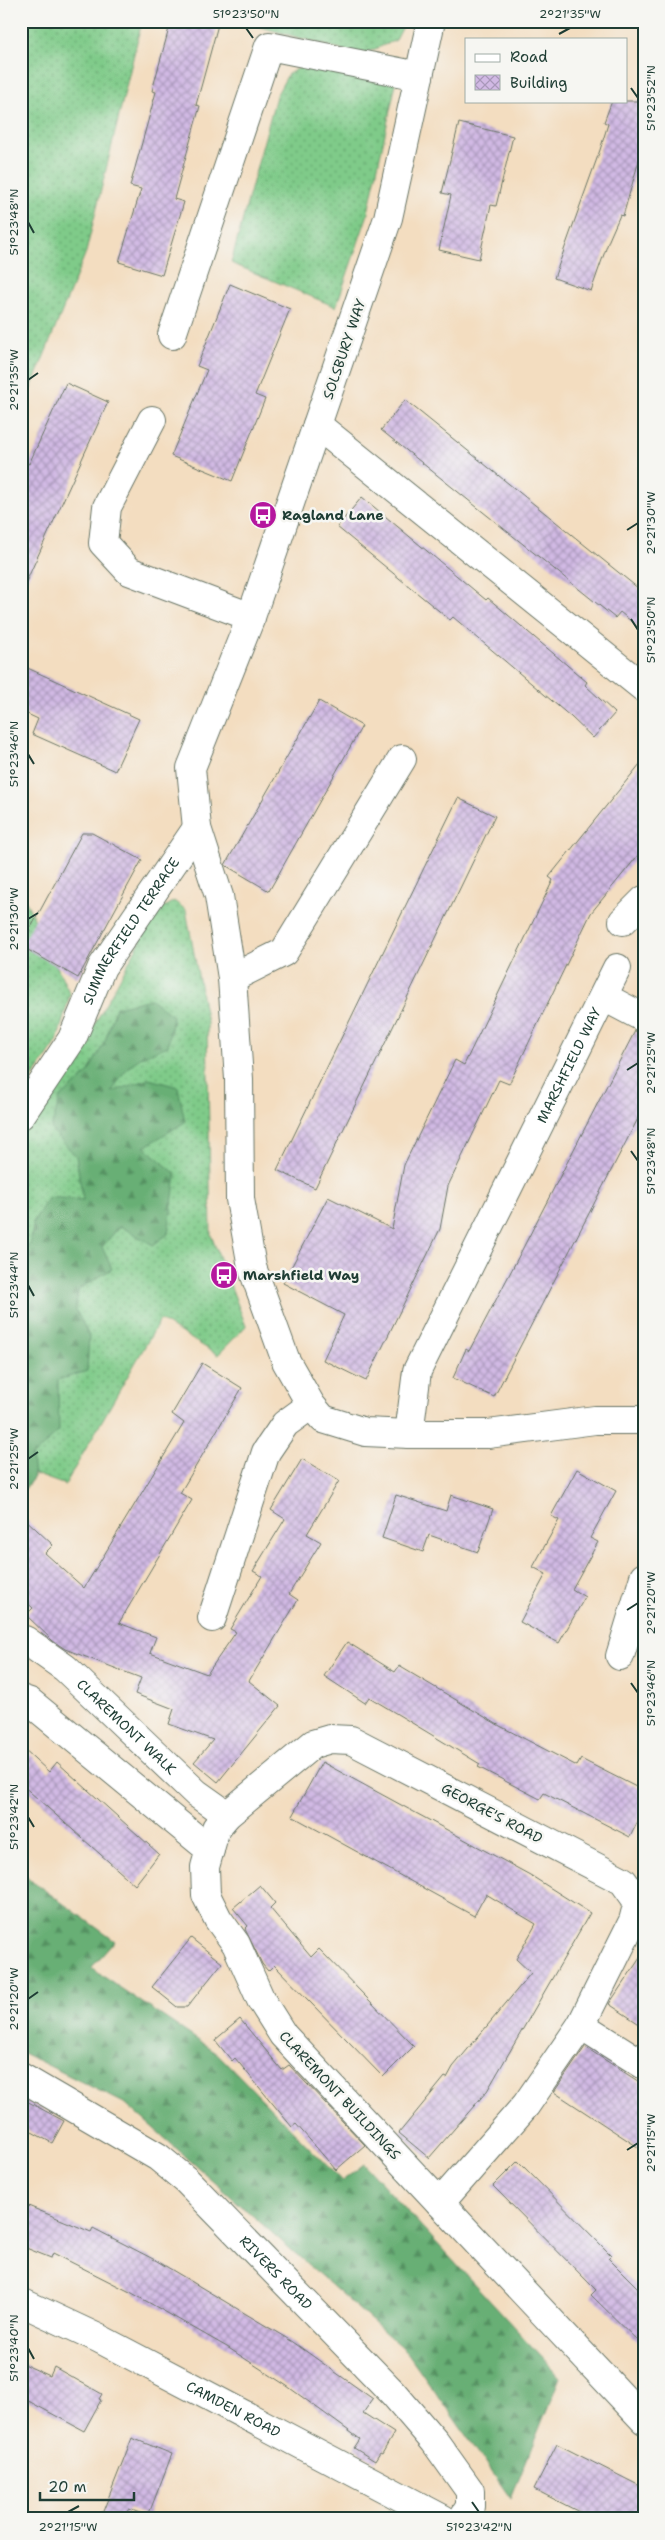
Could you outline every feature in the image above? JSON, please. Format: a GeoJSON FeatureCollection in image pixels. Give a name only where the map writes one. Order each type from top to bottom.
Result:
{"type":"FeatureCollection","features":[{"type":"Feature","properties":{"kind":"street","name":"SOLSBURY WAY"},"geometry":{"type":"LineString","coordinates":[[197,828],[191,768],[251,617],[388,218],[431,21]]}},
{"type":"Feature","properties":{"kind":"street"},"geometry":{"type":"LineString","coordinates":[[172,335],[269,46],[419,76]]}},
{"type":"Feature","properties":{"kind":"street"},"geometry":{"type":"LineString","coordinates":[[152,420],[107,506],[103,542],[129,571],[251,617]]}},
{"type":"Feature","properties":{"kind":"street"},"geometry":{"type":"LineString","coordinates":[[318,425],[644,688]]}},
{"type":"Feature","properties":{"kind":"street"},"geometry":{"type":"LineString","coordinates":[[232,978],[284,952],[402,759]]}},
{"type":"Feature","properties":{"kind":"street"},"geometry":{"type":"LineString","coordinates":[[197,828],[219,896],[232,978],[239,1079],[240,1199],[252,1267],[286,1361],[311,1405],[324,1419],[341,1426],[365,1432],[408,1434],[488,1434],[595,1420],[644,1420]]}},
{"type":"Feature","properties":{"kind":"street","name":"SUMMERFIELD TERRACE"},"geometry":{"type":"LineString","coordinates":[[21,1115],[72,1039],[102,967],[197,828]]}},
{"type":"Feature","properties":{"kind":"street"},"geometry":{"type":"LineString","coordinates":[[623,921],[644,900]]}},
{"type":"Feature","properties":{"kind":"street","name":"MARSHFIELD WAY"},"geometry":{"type":"LineString","coordinates":[[408,1434],[418,1371],[617,968]]}},
{"type":"Feature","properties":{"kind":"street","name":"MARSHFIELD WAY"},"geometry":{"type":"LineString","coordinates":[[604,997],[642,1017]]}},
{"type":"Feature","properties":{"kind":"street"},"geometry":{"type":"LineString","coordinates":[[212,1618],[266,1452],[285,1424],[311,1405]]}},
{"type":"Feature","properties":{"kind":"street"},"geometry":{"type":"LineString","coordinates":[[630,1647],[644,1577]]}},
{"type":"Feature","properties":{"kind":"street","name":"CLAREMONT WALK"},"geometry":{"type":"LineString","coordinates":[[25,1640],[65,1668],[196,1792],[227,1816]]}},
{"type":"Feature","properties":{"kind":"street"},"geometry":{"type":"LineString","coordinates":[[21,1699],[30,1702],[210,1850]]}},
{"type":"Feature","properties":{"kind":"street","name":"GEORGE'S ROAD"},"geometry":{"type":"LineString","coordinates":[[227,1816],[313,1744],[330,1739],[351,1740],[623,1881],[638,1902],[632,1921],[581,2025]]}},
{"type":"Feature","properties":{"kind":"street","name":"CLAREMONT BUILDINGS"},"geometry":{"type":"LineString","coordinates":[[227,1816],[216,1828],[210,1850],[206,1867],[206,1895],[218,1919],[236,1944],[260,2000],[283,2034],[644,2420]]}},
{"type":"Feature","properties":{"kind":"street"},"geometry":{"type":"LineString","coordinates":[[440,2203],[526,2104],[581,2025],[644,2065]]}},
{"type":"Feature","properties":{"kind":"street","name":"RIVERS ROAD"},"geometry":{"type":"LineString","coordinates":[[21,2077],[158,2157],[187,2181],[393,2393],[435,2442],[470,2491],[470,2507],[462,2519]]}},
{"type":"Feature","properties":{"kind":"street","name":"CAMDEN ROAD"},"geometry":{"type":"LineString","coordinates":[[21,2302],[100,2339],[414,2512],[443,2519]]}},
{"type":"Feature","properties":{"kind":"green space"},"geometry":{"type":"Polygon","coordinates":[[[21,21],[142,21],[86,252],[21,413],[21,21]]]}},
{"type":"Feature","properties":{"kind":"green space"},"geometry":{"type":"Polygon","coordinates":[[[239,21],[406,21],[396,40],[361,55],[239,21]]]}},
{"type":"Feature","properties":{"kind":"green space"},"geometry":{"type":"Polygon","coordinates":[[[305,65],[396,83],[367,217],[336,307],[231,263],[276,96],[288,74],[305,65]]]}},
{"type":"Feature","properties":{"kind":"green space"},"geometry":{"type":"Polygon","coordinates":[[[21,891],[70,994],[57,1042],[21,1095],[21,891]]]}},
{"type":"Feature","properties":{"kind":"green space"},"geometry":{"type":"Polygon","coordinates":[[[174,901],[186,910],[207,1023],[211,1235],[246,1326],[218,1355],[160,1320],[65,1485],[21,1469],[21,1133],[67,1074],[157,911],[174,901]]]}},
{"type":"Feature","properties":{"kind":"green space"},"geometry":{"type":"Polygon","coordinates":[[[151,999],[173,1016],[168,1046],[134,1062],[123,1074],[112,1092],[149,1079],[178,1087],[185,1122],[144,1147],[176,1174],[168,1234],[153,1245],[120,1226],[102,1247],[112,1269],[79,1289],[75,1308],[89,1336],[87,1371],[58,1380],[59,1431],[32,1457],[34,1477],[21,1494],[21,1246],[30,1246],[34,1220],[49,1197],[83,1200],[76,1156],[51,1129],[60,1098],[88,1073],[105,1041],[116,1007],[151,999]]]}},
{"type":"Feature","properties":{"kind":"green space"},"geometry":{"type":"Polygon","coordinates":[[[21,1873],[115,1941],[91,1968],[217,2053],[342,2181],[364,2164],[560,2377],[511,2499],[407,2352],[126,2104],[21,2052],[21,1873]]]}},
{"type":"Feature","properties":{"kind":"building"},"geometry":{"type":"Polygon","coordinates":[[[171,21],[219,21],[196,105],[200,106],[174,199],[184,202],[162,275],[119,262],[141,189],[130,186],[156,92],[152,91],[171,21]]]}},
{"type":"Feature","properties":{"kind":"building"},"geometry":{"type":"Polygon","coordinates":[[[644,101],[644,143],[623,216],[620,215],[609,240],[591,291],[554,278],[600,150],[608,124],[604,122],[612,102],[644,101]]]}},
{"type":"Feature","properties":{"kind":"building"},"geometry":{"type":"Polygon","coordinates":[[[459,123],[513,136],[496,206],[491,205],[479,259],[439,250],[451,195],[442,193],[459,123]]]}},
{"type":"Feature","properties":{"kind":"building"},"geometry":{"type":"Polygon","coordinates":[[[230,284],[290,309],[255,395],[265,399],[232,481],[171,456],[207,370],[197,366],[230,284]]]}},
{"type":"Feature","properties":{"kind":"building"},"geometry":{"type":"Polygon","coordinates":[[[66,383],[108,402],[21,593],[21,460],[29,464],[66,383]]]}},
{"type":"Feature","properties":{"kind":"building"},"geometry":{"type":"Polygon","coordinates":[[[405,400],[644,593],[644,632],[620,612],[615,618],[381,430],[405,400]]]}},
{"type":"Feature","properties":{"kind":"building"},"geometry":{"type":"Polygon","coordinates":[[[362,497],[486,600],[488,598],[587,682],[585,685],[615,713],[593,738],[571,717],[453,617],[450,620],[337,527],[362,497]]]}},
{"type":"Feature","properties":{"kind":"building"},"geometry":{"type":"Polygon","coordinates":[[[21,665],[139,719],[115,771],[32,734],[38,719],[21,711],[21,665]]]}},
{"type":"Feature","properties":{"kind":"building"},"geometry":{"type":"Polygon","coordinates":[[[319,701],[362,726],[269,891],[225,865],[319,701]]]}},
{"type":"Feature","properties":{"kind":"building"},"geometry":{"type":"Polygon","coordinates":[[[644,759],[644,848],[591,913],[509,1084],[499,1080],[448,1186],[440,1229],[366,1381],[323,1360],[344,1315],[283,1283],[328,1197],[392,1229],[404,1165],[455,1060],[464,1065],[553,880],[549,877],[644,759]]]}},
{"type":"Feature","properties":{"kind":"building"},"geometry":{"type":"Polygon","coordinates":[[[458,798],[495,816],[315,1188],[277,1170],[458,798]]]}},
{"type":"Feature","properties":{"kind":"building"},"geometry":{"type":"Polygon","coordinates":[[[82,833],[92,833],[142,860],[78,978],[21,946],[82,833]]]}},
{"type":"Feature","properties":{"kind":"building"},"geometry":{"type":"Polygon","coordinates":[[[635,1031],[644,1032],[644,1107],[494,1397],[453,1378],[466,1349],[469,1351],[635,1031]]]}},
{"type":"Feature","properties":{"kind":"building"},"geometry":{"type":"Polygon","coordinates":[[[202,1363],[242,1388],[180,1493],[192,1500],[119,1623],[156,1637],[150,1653],[207,1674],[236,1632],[230,1629],[262,1576],[253,1571],[285,1519],[271,1510],[302,1459],[339,1481],[307,1534],[321,1542],[289,1594],[298,1600],[249,1681],[280,1706],[218,1782],[194,1762],[213,1740],[169,1724],[174,1709],[135,1694],[141,1678],[65,1649],[53,1641],[26,1615],[33,1608],[21,1597],[21,1515],[53,1545],[45,1553],[84,1588],[184,1423],[172,1414],[202,1363]]]}},
{"type":"Feature","properties":{"kind":"building"},"geometry":{"type":"Polygon","coordinates":[[[577,1469],[616,1491],[590,1538],[598,1542],[572,1589],[585,1597],[559,1643],[520,1622],[546,1574],[533,1567],[559,1520],[551,1516],[577,1469]]]}},
{"type":"Feature","properties":{"kind":"building"},"geometry":{"type":"Polygon","coordinates":[[[396,1495],[446,1511],[451,1495],[493,1509],[478,1552],[429,1535],[423,1552],[382,1538],[396,1495]]]}},
{"type":"Feature","properties":{"kind":"building"},"geometry":{"type":"Polygon","coordinates":[[[347,1642],[395,1672],[399,1666],[500,1726],[577,1766],[581,1759],[644,1791],[644,1809],[630,1837],[544,1793],[540,1799],[478,1767],[480,1764],[369,1697],[365,1703],[324,1676],[347,1642]]]}},
{"type":"Feature","properties":{"kind":"building"},"geometry":{"type":"Polygon","coordinates":[[[21,1746],[49,1772],[57,1762],[159,1854],[135,1885],[21,1784],[21,1746]]]}},
{"type":"Feature","properties":{"kind":"building"},"geometry":{"type":"Polygon","coordinates":[[[322,1762],[530,1875],[590,1913],[487,2091],[429,2158],[399,2133],[445,2077],[447,2078],[453,2067],[531,1973],[516,1959],[536,1924],[486,1894],[474,1916],[292,1816],[322,1762]]]}},
{"type":"Feature","properties":{"kind":"building"},"geometry":{"type":"Polygon","coordinates":[[[260,1885],[275,1903],[270,1908],[311,1957],[319,1949],[414,2046],[383,2077],[274,1965],[268,1971],[262,1964],[245,1929],[248,1926],[233,1908],[260,1885]]]}},
{"type":"Feature","properties":{"kind":"building"},"geometry":{"type":"Polygon","coordinates":[[[191,1938],[222,1963],[187,2007],[177,2007],[152,1987],[191,1938]]]}},
{"type":"Feature","properties":{"kind":"building"},"geometry":{"type":"Polygon","coordinates":[[[644,1952],[644,2027],[609,2004],[644,1952]]]}},
{"type":"Feature","properties":{"kind":"building"},"geometry":{"type":"Polygon","coordinates":[[[240,2019],[282,2070],[289,2065],[365,2145],[336,2170],[296,2124],[292,2127],[235,2058],[232,2061],[215,2040],[240,2019]]]}},
{"type":"Feature","properties":{"kind":"building"},"geometry":{"type":"Polygon","coordinates":[[[585,2047],[644,2085],[644,2151],[554,2092],[585,2047]]]}},
{"type":"Feature","properties":{"kind":"building"},"geometry":{"type":"Polygon","coordinates":[[[21,2098],[64,2121],[52,2143],[21,2126],[21,2098]]]}},
{"type":"Feature","properties":{"kind":"building"},"geometry":{"type":"Polygon","coordinates":[[[518,2161],[611,2255],[608,2258],[644,2294],[644,2347],[591,2295],[596,2290],[493,2186],[518,2161]]]}},
{"type":"Feature","properties":{"kind":"building"},"geometry":{"type":"Polygon","coordinates":[[[21,2203],[91,2232],[93,2228],[157,2261],[293,2342],[373,2399],[363,2413],[394,2433],[382,2454],[380,2453],[375,2461],[354,2448],[360,2439],[287,2386],[227,2347],[132,2293],[53,2253],[51,2258],[21,2246],[21,2203]]]}},
{"type":"Feature","properties":{"kind":"building"},"geometry":{"type":"Polygon","coordinates":[[[21,2363],[50,2376],[54,2367],[102,2394],[99,2399],[101,2400],[84,2431],[21,2397],[21,2363]]]}},
{"type":"Feature","properties":{"kind":"building"},"geometry":{"type":"Polygon","coordinates":[[[132,2438],[172,2454],[148,2516],[129,2509],[121,2519],[100,2519],[132,2438]]]}},
{"type":"Feature","properties":{"kind":"building"},"geometry":{"type":"Polygon","coordinates":[[[557,2444],[644,2488],[644,2519],[593,2519],[534,2489],[557,2444]]]}},
{"type":"Feature","properties":{"kind":"place","name":"Ragland Lane"},"geometry":{"type":"Point","coordinates":[263,515]}},
{"type":"Feature","properties":{"kind":"place","name":"Marshfield Way"},"geometry":{"type":"Point","coordinates":[224,1275]}}]}
